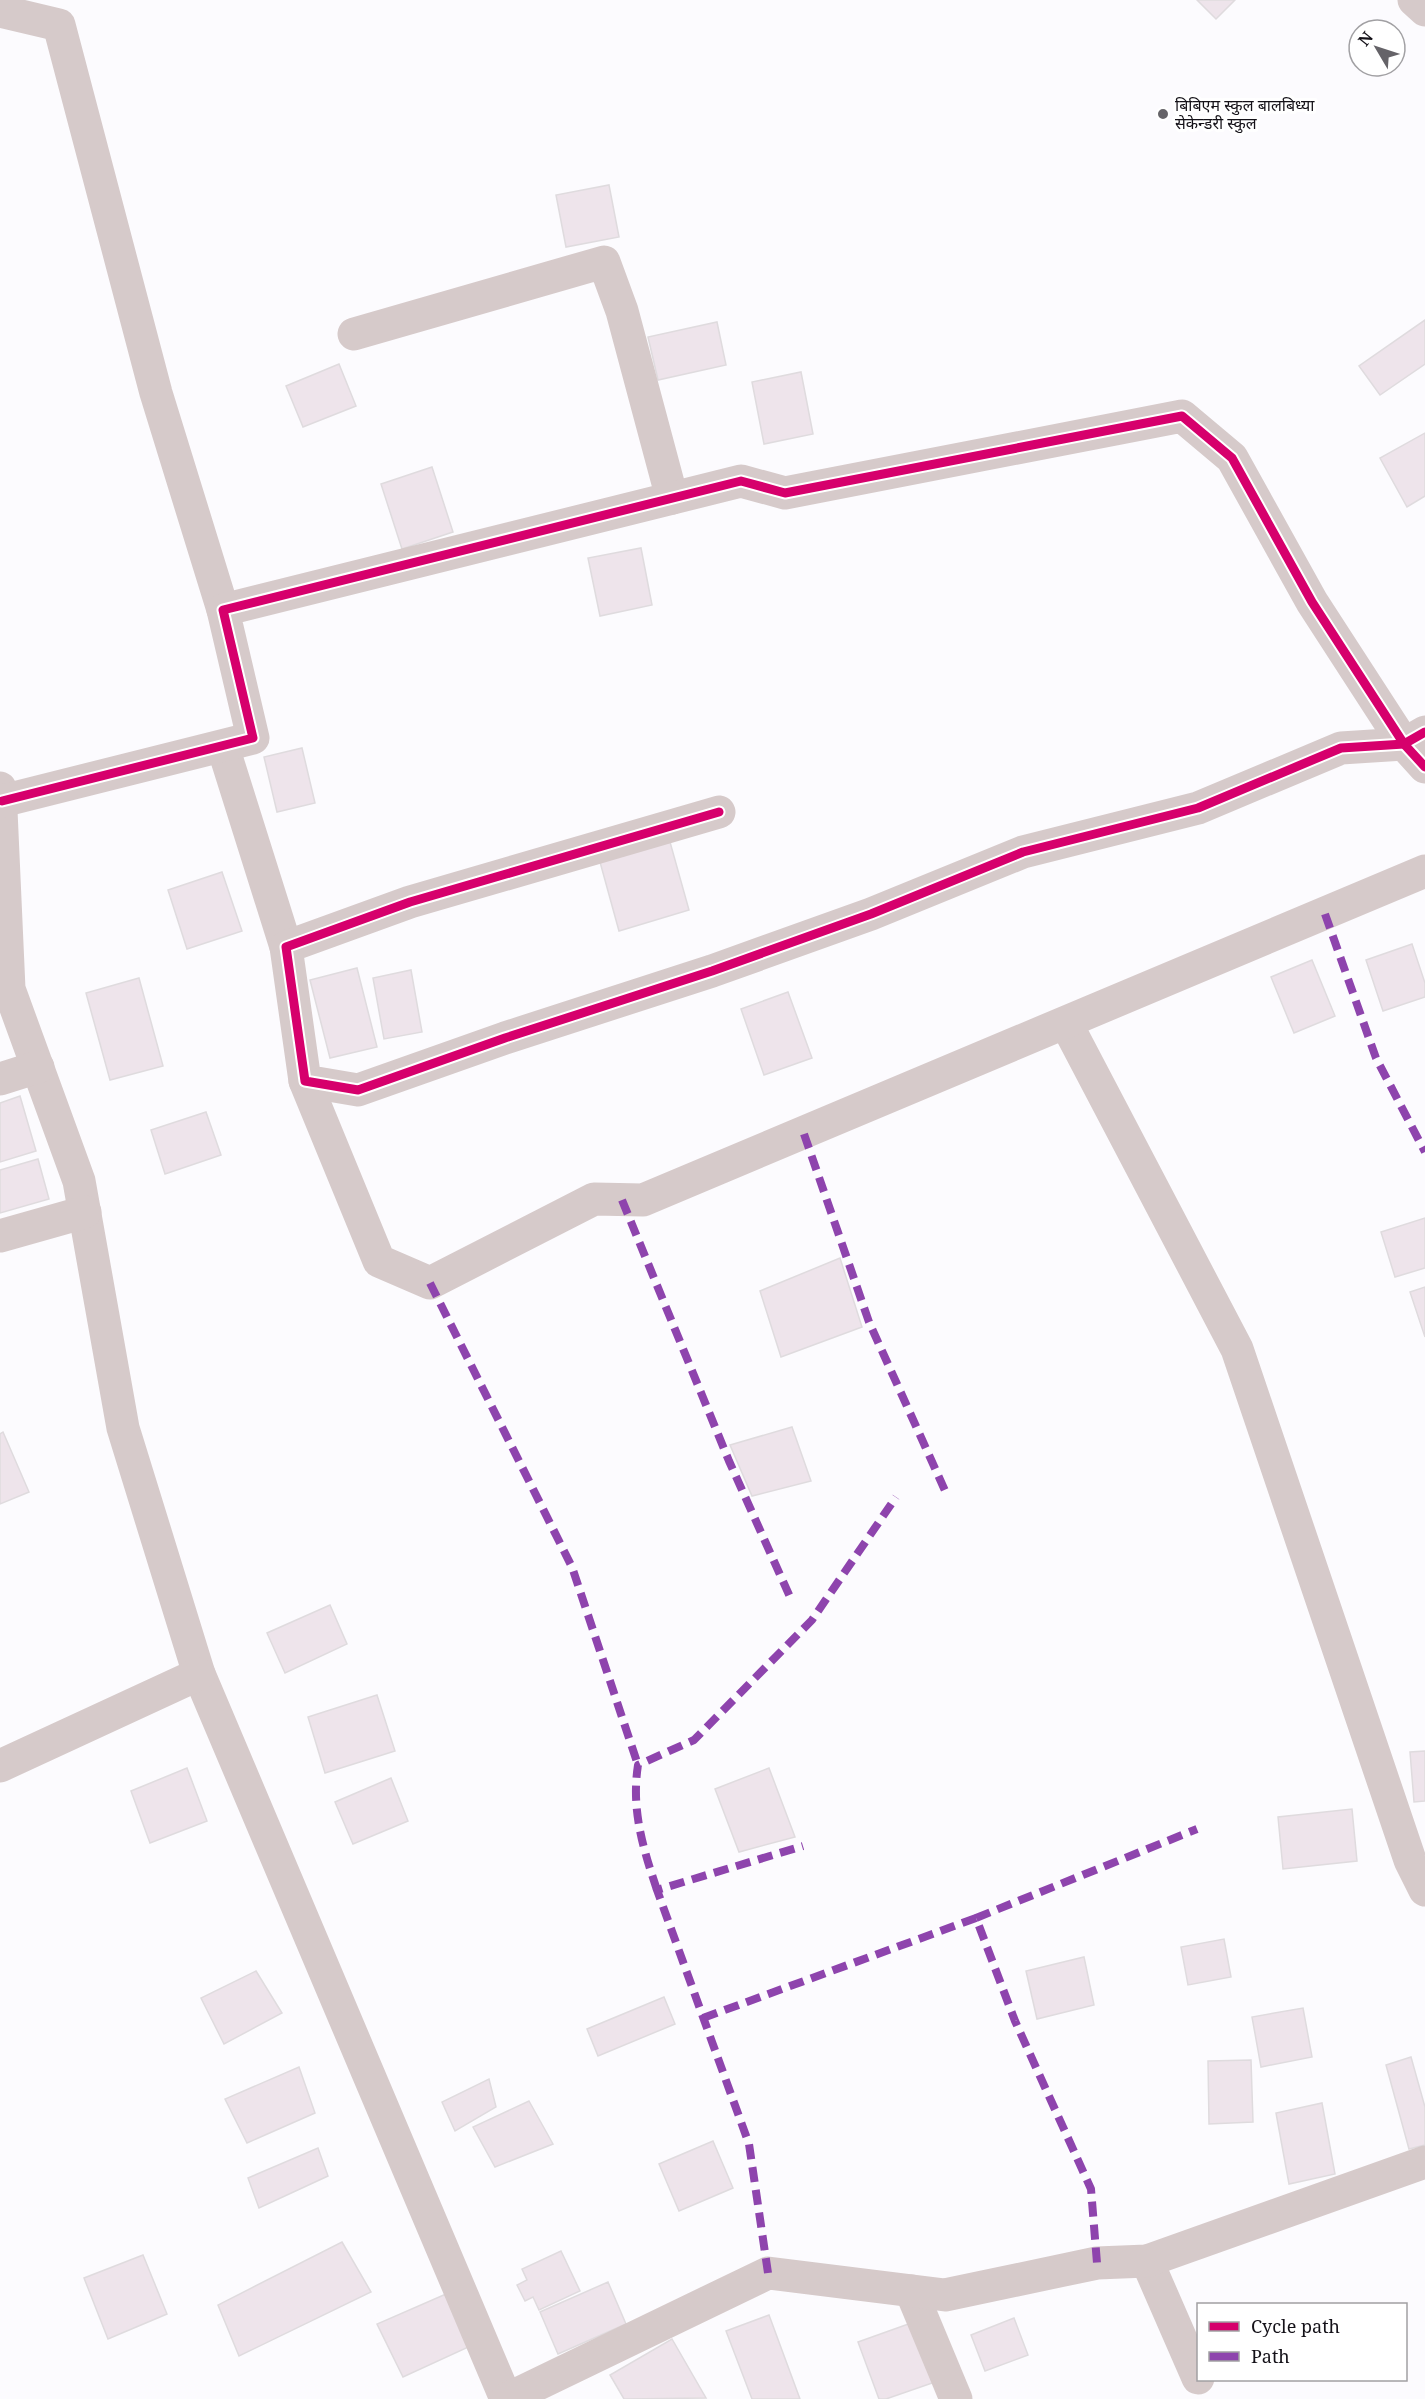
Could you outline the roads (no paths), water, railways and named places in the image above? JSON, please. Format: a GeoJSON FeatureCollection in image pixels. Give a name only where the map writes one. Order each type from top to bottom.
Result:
{"type":"FeatureCollection","features":[{"type":"Feature","properties":{"kind":"street"},"geometry":{"type":"LineString","coordinates":[[1413,0],[1425,10]]}},
{"type":"Feature","properties":{"kind":"street"},"geometry":{"type":"LineString","coordinates":[[0,10],[59,25],[156,393],[223,610],[253,738],[1,806],[9,989],[79,1181],[123,1428],[199,1674],[507,2399],[768,2273],[945,2295],[1097,2263],[1148,2261],[1425,2162]]}},
{"type":"Feature","properties":{"kind":"street"},"geometry":{"type":"LineString","coordinates":[[354,334],[604,262],[622,311],[672,498]]}},
{"type":"Feature","properties":{"kind":"street"},"geometry":{"type":"LineString","coordinates":[[223,610],[741,481],[785,494],[1182,416],[1232,458],[1312,602],[1418,748]]}},
{"type":"Feature","properties":{"kind":"street"},"geometry":{"type":"LineString","coordinates":[[223,747],[286,947],[305,1081],[379,1261],[430,1282],[594,1199],[643,1200],[1425,871]]}},
{"type":"Feature","properties":{"kind":"street"},"geometry":{"type":"LineString","coordinates":[[305,1081],[358,1090],[755,956],[871,914],[1023,852],[1198,808],[1341,748],[1418,748]]}},
{"type":"Feature","properties":{"kind":"street"},"geometry":{"type":"LineString","coordinates":[[286,947],[410,902],[718,812]]}},
{"type":"Feature","properties":{"kind":"street"},"geometry":{"type":"LineString","coordinates":[[1066,1023],[1237,1349],[1410,1860],[1425,1890]]}},
{"type":"Feature","properties":{"kind":"street"},"geometry":{"type":"LineString","coordinates":[[0,1078],[38,1067]]}},
{"type":"Feature","properties":{"kind":"street"},"geometry":{"type":"LineString","coordinates":[[0,1236],[85,1212]]}},
{"type":"Feature","properties":{"kind":"street"},"geometry":{"type":"LineString","coordinates":[[0,1766],[199,1674]]}},
{"type":"Feature","properties":{"kind":"street"},"geometry":{"type":"LineString","coordinates":[[1148,2261],[1197,2374]]}},
{"type":"Feature","properties":{"kind":"street"},"geometry":{"type":"LineString","coordinates":[[911,2291],[956,2399]]}},
{"type":"Feature","properties":{"kind":"street"},"geometry":{"type":"LineString","coordinates":[[1200,2381],[1208,2399]]}},
{"type":"Feature","properties":{"kind":"place","name":"बिबिएम स्कुल बालबिध्या सेकेन्डरी स्कुल"},"geometry":{"type":"Point","coordinates":[1163,114]}}]}
